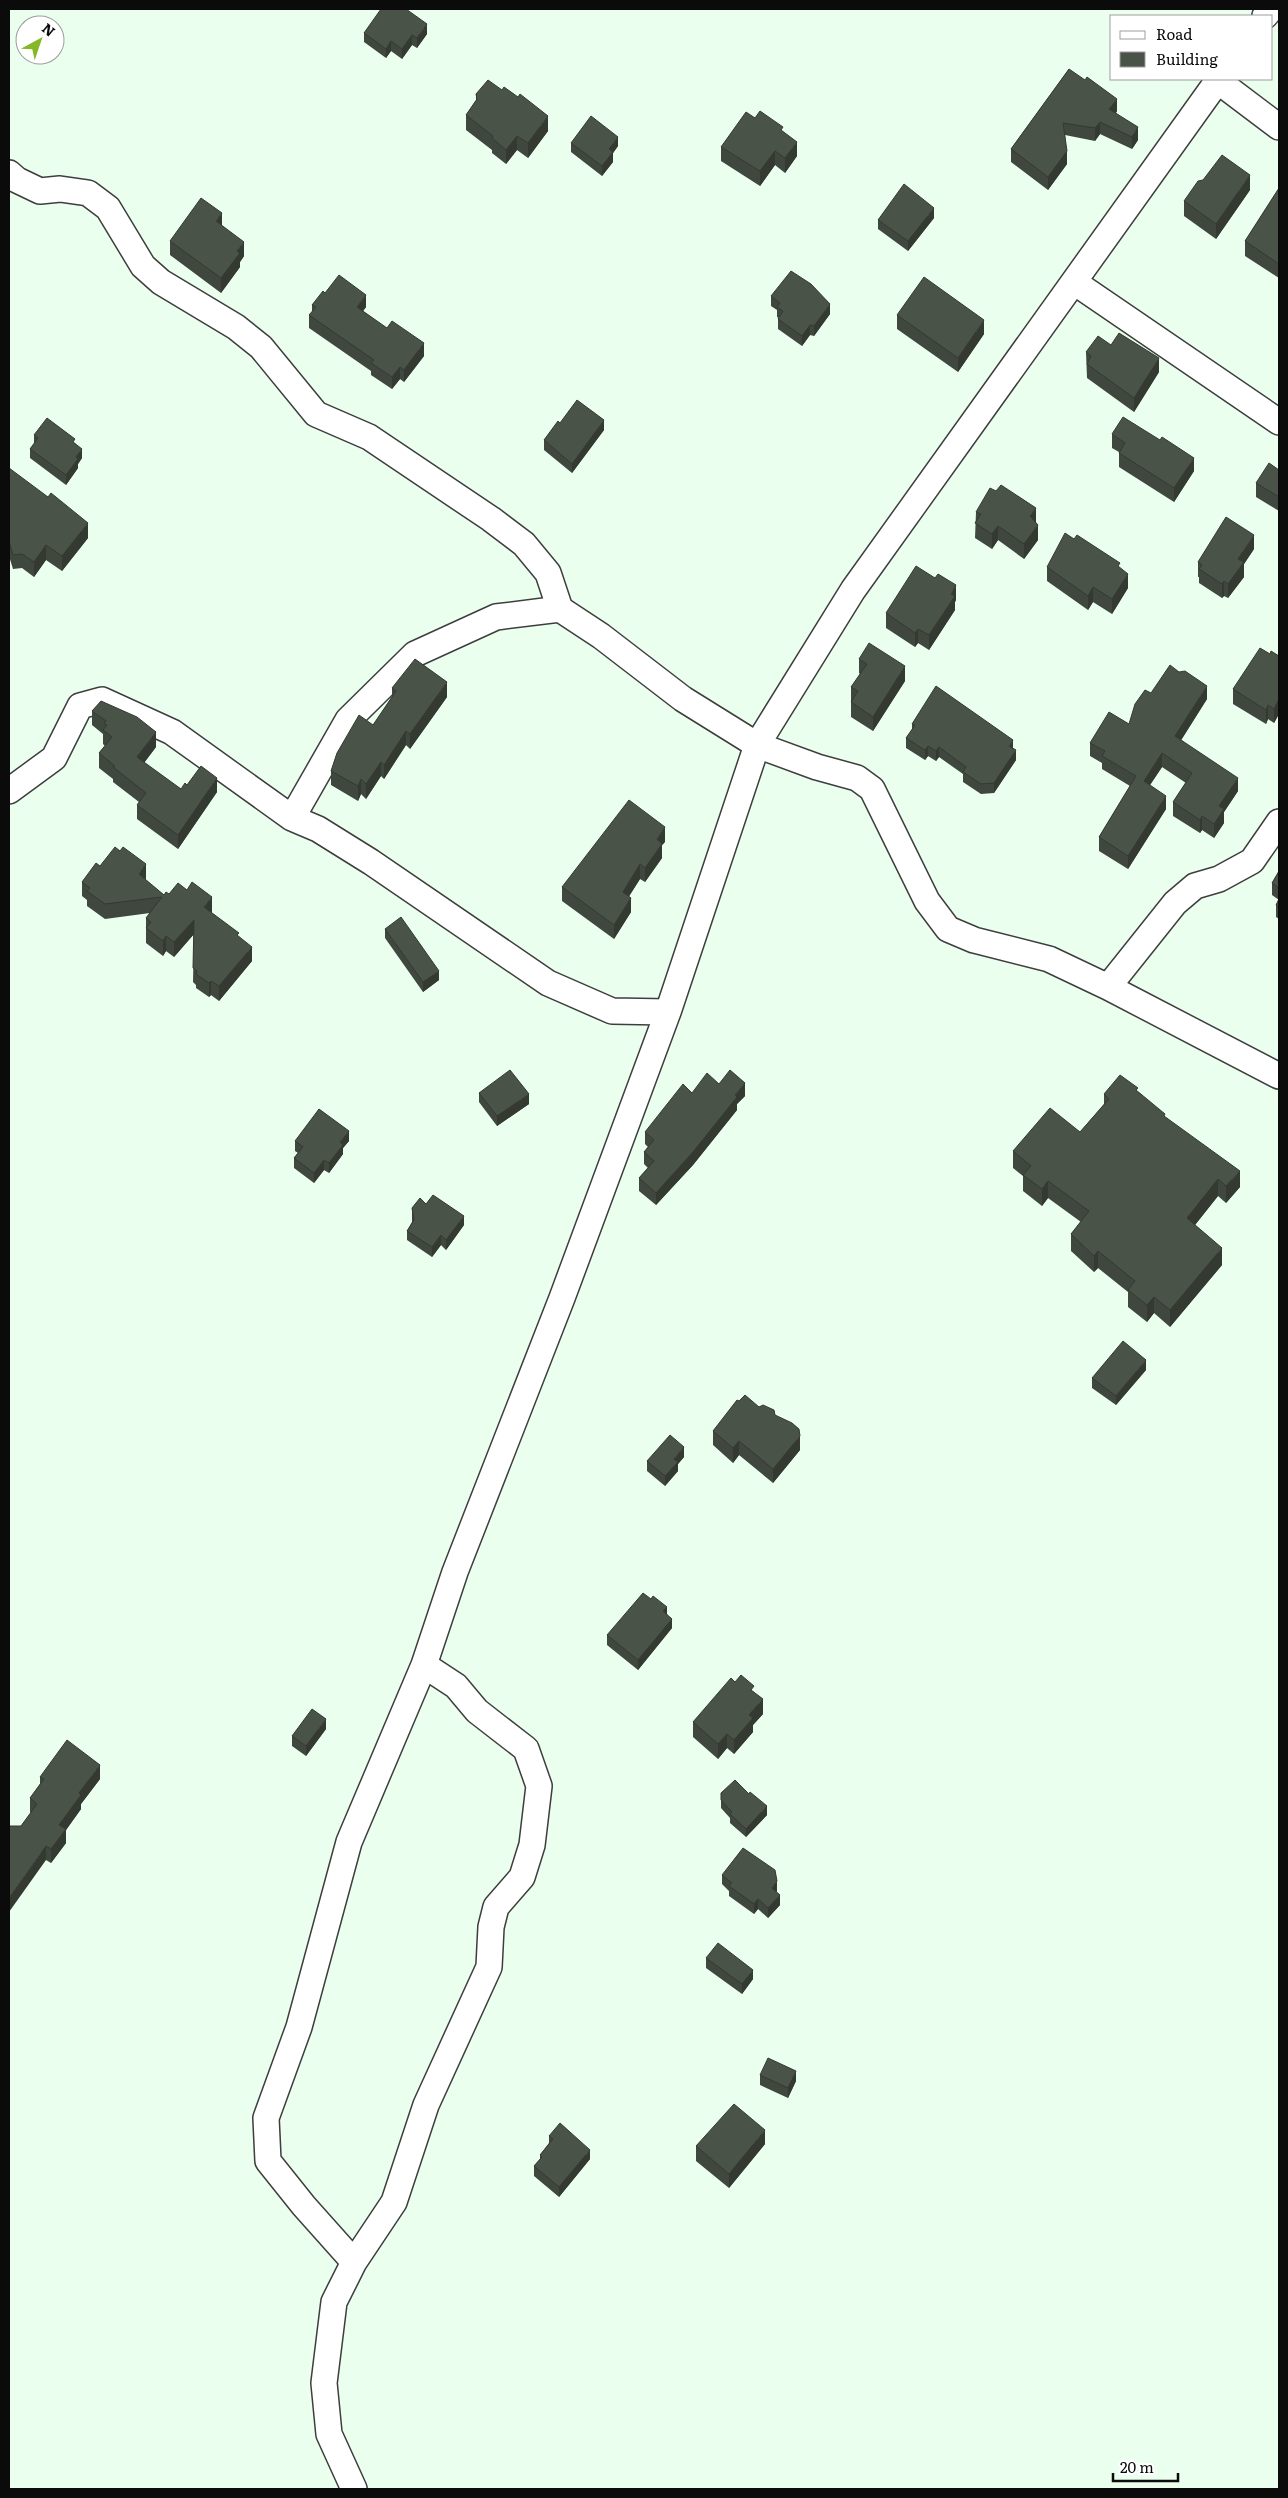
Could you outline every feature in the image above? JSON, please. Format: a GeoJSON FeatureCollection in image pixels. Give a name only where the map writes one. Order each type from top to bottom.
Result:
{"type":"FeatureCollection","features":[{"type":"Feature","properties":{"kind":"street"},"geometry":{"type":"LineString","coordinates":[[354,2262],[304,2206],[268,2161],[266,2118],[299,2027],[348,1842],[424,1664],[455,1572],[562,1298],[668,1012],[757,745],[853,590],[1218,80],[1279,127]]}},
{"type":"Feature","properties":{"kind":"street"},"geometry":{"type":"LineString","coordinates":[[9,173],[17,180],[40,191],[60,189],[88,193],[108,208],[143,266],[161,282],[236,327],[261,347],[316,414],[369,437],[491,519],[524,544],[548,573],[560,609],[600,636],[683,699],[757,745],[857,778],[872,789],[927,901],[948,929],[974,940],[1049,959],[1279,1076]]}},
{"type":"Feature","properties":{"kind":"street"},"geometry":{"type":"LineString","coordinates":[[1074,282],[1279,422]]}},
{"type":"Feature","properties":{"kind":"street"},"geometry":{"type":"LineString","coordinates":[[292,818],[348,720],[414,654],[496,617],[560,609]]}},
{"type":"Feature","properties":{"kind":"street"},"geometry":{"type":"LineString","coordinates":[[9,791],[54,758],[80,706],[102,700],[172,732],[292,818],[318,829],[372,862],[548,982],[612,1011],[668,1012]]}},
{"type":"Feature","properties":{"kind":"street"},"geometry":{"type":"LineString","coordinates":[[1108,988],[1175,903],[1195,886],[1219,879],[1252,861],[1279,822]]}},
{"type":"Feature","properties":{"kind":"street"},"geometry":{"type":"LineString","coordinates":[[354,2489],[329,2434],[324,2382],[334,2302],[354,2262],[394,2202],[426,2105],[489,1967],[491,1927],[496,1907],[522,1877],[532,1845],[539,1786],[526,1749],[477,1711],[456,1686],[424,1664]]}},
{"type":"Feature","properties":{"kind":"building"},"geometry":{"type":"Polygon","coordinates":[[[381,9],[406,9],[427,24],[417,38],[412,35],[402,49],[391,41],[386,49],[364,33],[381,9]]]}},
{"type":"Feature","properties":{"kind":"building"},"geometry":{"type":"Polygon","coordinates":[[[1069,69],[1085,80],[1087,77],[1117,99],[1109,109],[1138,127],[1132,137],[1100,122],[1095,128],[1063,123],[1067,151],[1048,177],[1011,149],[1069,69]]]}},
{"type":"Feature","properties":{"kind":"building"},"geometry":{"type":"Polygon","coordinates":[[[488,80],[502,90],[504,87],[518,97],[520,94],[548,116],[528,143],[517,136],[506,150],[492,138],[493,136],[466,115],[477,99],[476,94],[488,80]]]}},
{"type":"Feature","properties":{"kind":"building"},"geometry":{"type":"Polygon","coordinates":[[[760,111],[783,127],[781,130],[797,142],[785,158],[775,151],[760,171],[721,147],[746,112],[755,118],[760,111]]]}},
{"type":"Feature","properties":{"kind":"building"},"geometry":{"type":"Polygon","coordinates":[[[591,116],[618,137],[609,149],[613,152],[602,166],[571,143],[591,116]]]}},
{"type":"Feature","properties":{"kind":"building"},"geometry":{"type":"Polygon","coordinates":[[[1222,155],[1250,175],[1216,224],[1184,201],[1198,181],[1203,180],[1222,155]]]}},
{"type":"Feature","properties":{"kind":"building"},"geometry":{"type":"Polygon","coordinates":[[[904,184],[934,208],[908,241],[878,220],[904,184]]]}},
{"type":"Feature","properties":{"kind":"building"},"geometry":{"type":"Polygon","coordinates":[[[1279,188],[1279,264],[1245,241],[1279,188]]]}},
{"type":"Feature","properties":{"kind":"building"},"geometry":{"type":"Polygon","coordinates":[[[201,198],[222,213],[216,221],[244,242],[237,251],[240,253],[221,278],[170,241],[201,198]]]}},
{"type":"Feature","properties":{"kind":"building"},"geometry":{"type":"Polygon","coordinates":[[[791,271],[811,284],[830,304],[814,326],[810,325],[802,336],[778,319],[783,311],[777,307],[780,303],[771,296],[791,271]]]}},
{"type":"Feature","properties":{"kind":"building"},"geometry":{"type":"Polygon","coordinates":[[[339,275],[366,295],[357,307],[387,328],[392,321],[424,343],[404,370],[400,367],[392,377],[371,363],[374,360],[309,315],[316,307],[312,305],[323,291],[325,293],[339,275]]]}},
{"type":"Feature","properties":{"kind":"building"},"geometry":{"type":"Polygon","coordinates":[[[924,277],[984,320],[958,358],[897,315],[924,277]]]}},
{"type":"Feature","properties":{"kind":"building"},"geometry":{"type":"Polygon","coordinates":[[[1119,333],[1159,358],[1134,398],[1087,364],[1091,356],[1086,352],[1098,336],[1111,345],[1119,333]]]}},
{"type":"Feature","properties":{"kind":"building"},"geometry":{"type":"Polygon","coordinates":[[[577,400],[604,420],[572,464],[544,440],[558,421],[560,423],[577,400]]]}},
{"type":"Feature","properties":{"kind":"building"},"geometry":{"type":"Polygon","coordinates":[[[1123,417],[1160,440],[1162,437],[1194,458],[1174,488],[1119,453],[1125,443],[1112,434],[1123,417]]]}},
{"type":"Feature","properties":{"kind":"building"},"geometry":{"type":"Polygon","coordinates":[[[47,418],[75,439],[73,442],[82,449],[76,457],[78,459],[66,475],[30,449],[38,438],[34,435],[47,418]]]}},
{"type":"Feature","properties":{"kind":"building"},"geometry":{"type":"Polygon","coordinates":[[[1269,463],[1279,470],[1279,497],[1256,483],[1269,463]]]}},
{"type":"Feature","properties":{"kind":"building"},"geometry":{"type":"Polygon","coordinates":[[[9,468],[48,497],[51,493],[88,523],[62,556],[46,545],[34,562],[22,554],[13,555],[9,541],[9,468]]]}},
{"type":"Feature","properties":{"kind":"building"},"geometry":{"type":"Polygon","coordinates":[[[1001,485],[1036,508],[1030,516],[1038,525],[1024,544],[998,526],[992,534],[975,523],[981,514],[976,512],[990,488],[996,491],[1001,485]]]}},
{"type":"Feature","properties":{"kind":"building"},"geometry":{"type":"Polygon","coordinates":[[[1226,517],[1254,535],[1238,559],[1244,562],[1228,584],[1224,581],[1222,584],[1199,569],[1202,565],[1198,562],[1226,517]]]}},
{"type":"Feature","properties":{"kind":"building"},"geometry":{"type":"Polygon","coordinates":[[[1065,533],[1074,539],[1077,535],[1120,563],[1118,566],[1128,574],[1112,599],[1093,587],[1088,596],[1047,567],[1065,533]]]}},
{"type":"Feature","properties":{"kind":"building"},"geometry":{"type":"Polygon","coordinates":[[[916,566],[935,578],[938,574],[956,585],[951,594],[955,596],[929,635],[918,629],[915,633],[886,613],[916,566]]]}},
{"type":"Feature","properties":{"kind":"building"},"geometry":{"type":"Polygon","coordinates":[[[869,643],[905,666],[873,717],[851,702],[858,691],[851,687],[867,664],[859,659],[869,643]]]}},
{"type":"Feature","properties":{"kind":"building"},"geometry":{"type":"Polygon","coordinates":[[[1260,648],[1270,654],[1271,651],[1279,656],[1279,699],[1274,709],[1268,705],[1266,710],[1233,689],[1260,648]]]}},
{"type":"Feature","properties":{"kind":"building"},"geometry":{"type":"Polygon","coordinates":[[[415,659],[447,682],[410,734],[406,731],[384,765],[381,762],[366,784],[361,779],[358,786],[331,771],[337,753],[359,715],[373,725],[396,691],[392,688],[415,659]]]}},
{"type":"Feature","properties":{"kind":"building"},"geometry":{"type":"Polygon","coordinates":[[[1170,665],[1179,672],[1185,671],[1207,686],[1175,736],[1238,778],[1219,806],[1224,809],[1214,824],[1202,816],[1200,820],[1173,802],[1192,773],[1162,753],[1144,781],[1166,796],[1128,856],[1099,837],[1136,776],[1102,756],[1105,751],[1090,743],[1109,712],[1129,724],[1135,704],[1145,690],[1151,693],[1170,665]]]}},
{"type":"Feature","properties":{"kind":"building"},"geometry":{"type":"Polygon","coordinates":[[[936,686],[1013,740],[1009,746],[1016,750],[994,783],[981,784],[963,772],[966,767],[939,747],[936,751],[928,746],[925,750],[906,738],[915,725],[912,724],[936,686]]]}},
{"type":"Feature","properties":{"kind":"building"},"geometry":{"type":"Polygon","coordinates":[[[101,701],[137,717],[156,732],[137,757],[181,789],[185,783],[187,785],[201,766],[217,778],[178,835],[137,805],[146,793],[113,767],[115,766],[99,753],[112,737],[103,730],[107,725],[104,724],[106,721],[92,711],[101,701]]]}},
{"type":"Feature","properties":{"kind":"building"},"geometry":{"type":"Polygon","coordinates":[[[629,800],[665,827],[657,839],[662,844],[645,868],[640,864],[623,892],[631,898],[614,925],[562,887],[629,800]]]}},
{"type":"Feature","properties":{"kind":"building"},"geometry":{"type":"Polygon","coordinates":[[[115,847],[120,851],[123,847],[146,864],[139,874],[164,895],[166,892],[169,894],[178,883],[187,890],[192,882],[212,897],[204,907],[239,933],[237,935],[252,947],[219,986],[211,981],[209,983],[196,974],[197,971],[193,968],[194,920],[174,942],[166,936],[163,941],[146,928],[151,922],[146,918],[162,897],[105,904],[87,891],[90,888],[82,882],[96,863],[100,866],[115,847]]]}},
{"type":"Feature","properties":{"kind":"building"},"geometry":{"type":"Polygon","coordinates":[[[1279,871],[1279,888],[1272,883],[1279,871]]]}},
{"type":"Feature","properties":{"kind":"building"},"geometry":{"type":"Polygon","coordinates":[[[401,917],[439,971],[423,982],[385,929],[401,917]]]}},
{"type":"Feature","properties":{"kind":"building"},"geometry":{"type":"Polygon","coordinates":[[[510,1070],[529,1094],[497,1116],[479,1093],[510,1070]]]}},
{"type":"Feature","properties":{"kind":"building"},"geometry":{"type":"Polygon","coordinates":[[[730,1070],[745,1083],[735,1095],[737,1097],[693,1152],[656,1193],[639,1178],[654,1161],[644,1152],[654,1140],[645,1132],[683,1084],[692,1093],[707,1073],[719,1084],[730,1070]]]}},
{"type":"Feature","properties":{"kind":"building"},"geometry":{"type":"Polygon","coordinates":[[[1120,1075],[1138,1088],[1136,1090],[1165,1114],[1164,1116],[1240,1171],[1226,1186],[1218,1179],[1187,1218],[1222,1248],[1170,1310],[1154,1297],[1147,1305],[1128,1290],[1135,1281],[1098,1251],[1094,1256],[1071,1234],[1089,1211],[1048,1181],[1042,1189],[1023,1175],[1031,1166],[1013,1151],[1050,1108],[1080,1132],[1109,1099],[1104,1094],[1120,1075]]]}},
{"type":"Feature","properties":{"kind":"building"},"geometry":{"type":"Polygon","coordinates":[[[319,1109],[349,1131],[340,1142],[343,1145],[329,1163],[324,1160],[314,1173],[294,1158],[303,1147],[295,1141],[319,1109]]]}},
{"type":"Feature","properties":{"kind":"building"},"geometry":{"type":"Polygon","coordinates":[[[433,1195],[464,1216],[446,1240],[441,1235],[432,1247],[407,1231],[414,1220],[412,1208],[420,1198],[426,1204],[433,1195]]]}},
{"type":"Feature","properties":{"kind":"building"},"geometry":{"type":"Polygon","coordinates":[[[1123,1341],[1146,1360],[1116,1396],[1092,1378],[1123,1341]]]}},
{"type":"Feature","properties":{"kind":"building"},"geometry":{"type":"Polygon","coordinates":[[[745,1395],[759,1407],[763,1405],[774,1410],[775,1415],[792,1423],[799,1429],[800,1436],[773,1469],[739,1441],[733,1448],[713,1431],[737,1400],[739,1401],[745,1395]]]}},
{"type":"Feature","properties":{"kind":"building"},"geometry":{"type":"Polygon","coordinates":[[[670,1435],[684,1447],[674,1459],[678,1462],[665,1476],[647,1461],[670,1435]]]}},
{"type":"Feature","properties":{"kind":"building"},"geometry":{"type":"Polygon","coordinates":[[[643,1593],[651,1599],[653,1596],[667,1607],[663,1611],[672,1619],[638,1660],[607,1635],[643,1593]]]}},
{"type":"Feature","properties":{"kind":"building"},"geometry":{"type":"Polygon","coordinates":[[[741,1675],[754,1686],[751,1690],[763,1699],[749,1715],[753,1718],[734,1740],[727,1734],[718,1744],[693,1722],[731,1678],[735,1682],[741,1675]]]}},
{"type":"Feature","properties":{"kind":"building"},"geometry":{"type":"Polygon","coordinates":[[[312,1709],[326,1719],[306,1746],[292,1736],[312,1709]]]}},
{"type":"Feature","properties":{"kind":"building"},"geometry":{"type":"Polygon","coordinates":[[[67,1740],[100,1765],[79,1793],[81,1795],[59,1825],[66,1829],[51,1849],[46,1846],[9,1898],[9,1826],[21,1826],[37,1804],[30,1798],[44,1779],[40,1777],[67,1740]]]}},
{"type":"Feature","properties":{"kind":"building"},"geometry":{"type":"Polygon","coordinates":[[[735,1780],[749,1794],[750,1792],[767,1806],[746,1829],[730,1814],[732,1812],[721,1800],[721,1793],[735,1780]]]}},
{"type":"Feature","properties":{"kind":"building"},"geometry":{"type":"Polygon","coordinates":[[[743,1848],[775,1870],[777,1881],[772,1888],[780,1895],[768,1908],[758,1899],[754,1904],[729,1886],[732,1883],[722,1875],[743,1848]]]}},
{"type":"Feature","properties":{"kind":"building"},"geometry":{"type":"Polygon","coordinates":[[[718,1943],[753,1970],[742,1984],[706,1958],[718,1943]]]}},
{"type":"Feature","properties":{"kind":"building"},"geometry":{"type":"Polygon","coordinates":[[[768,2058],[796,2071],[788,2088],[760,2075],[768,2058]]]}},
{"type":"Feature","properties":{"kind":"building"},"geometry":{"type":"Polygon","coordinates":[[[734,2104],[765,2130],[729,2174],[696,2146],[734,2104]]]}},
{"type":"Feature","properties":{"kind":"building"},"geometry":{"type":"Polygon","coordinates":[[[560,2123],[590,2150],[559,2187],[534,2166],[553,2139],[549,2136],[560,2123]]]}}]}
